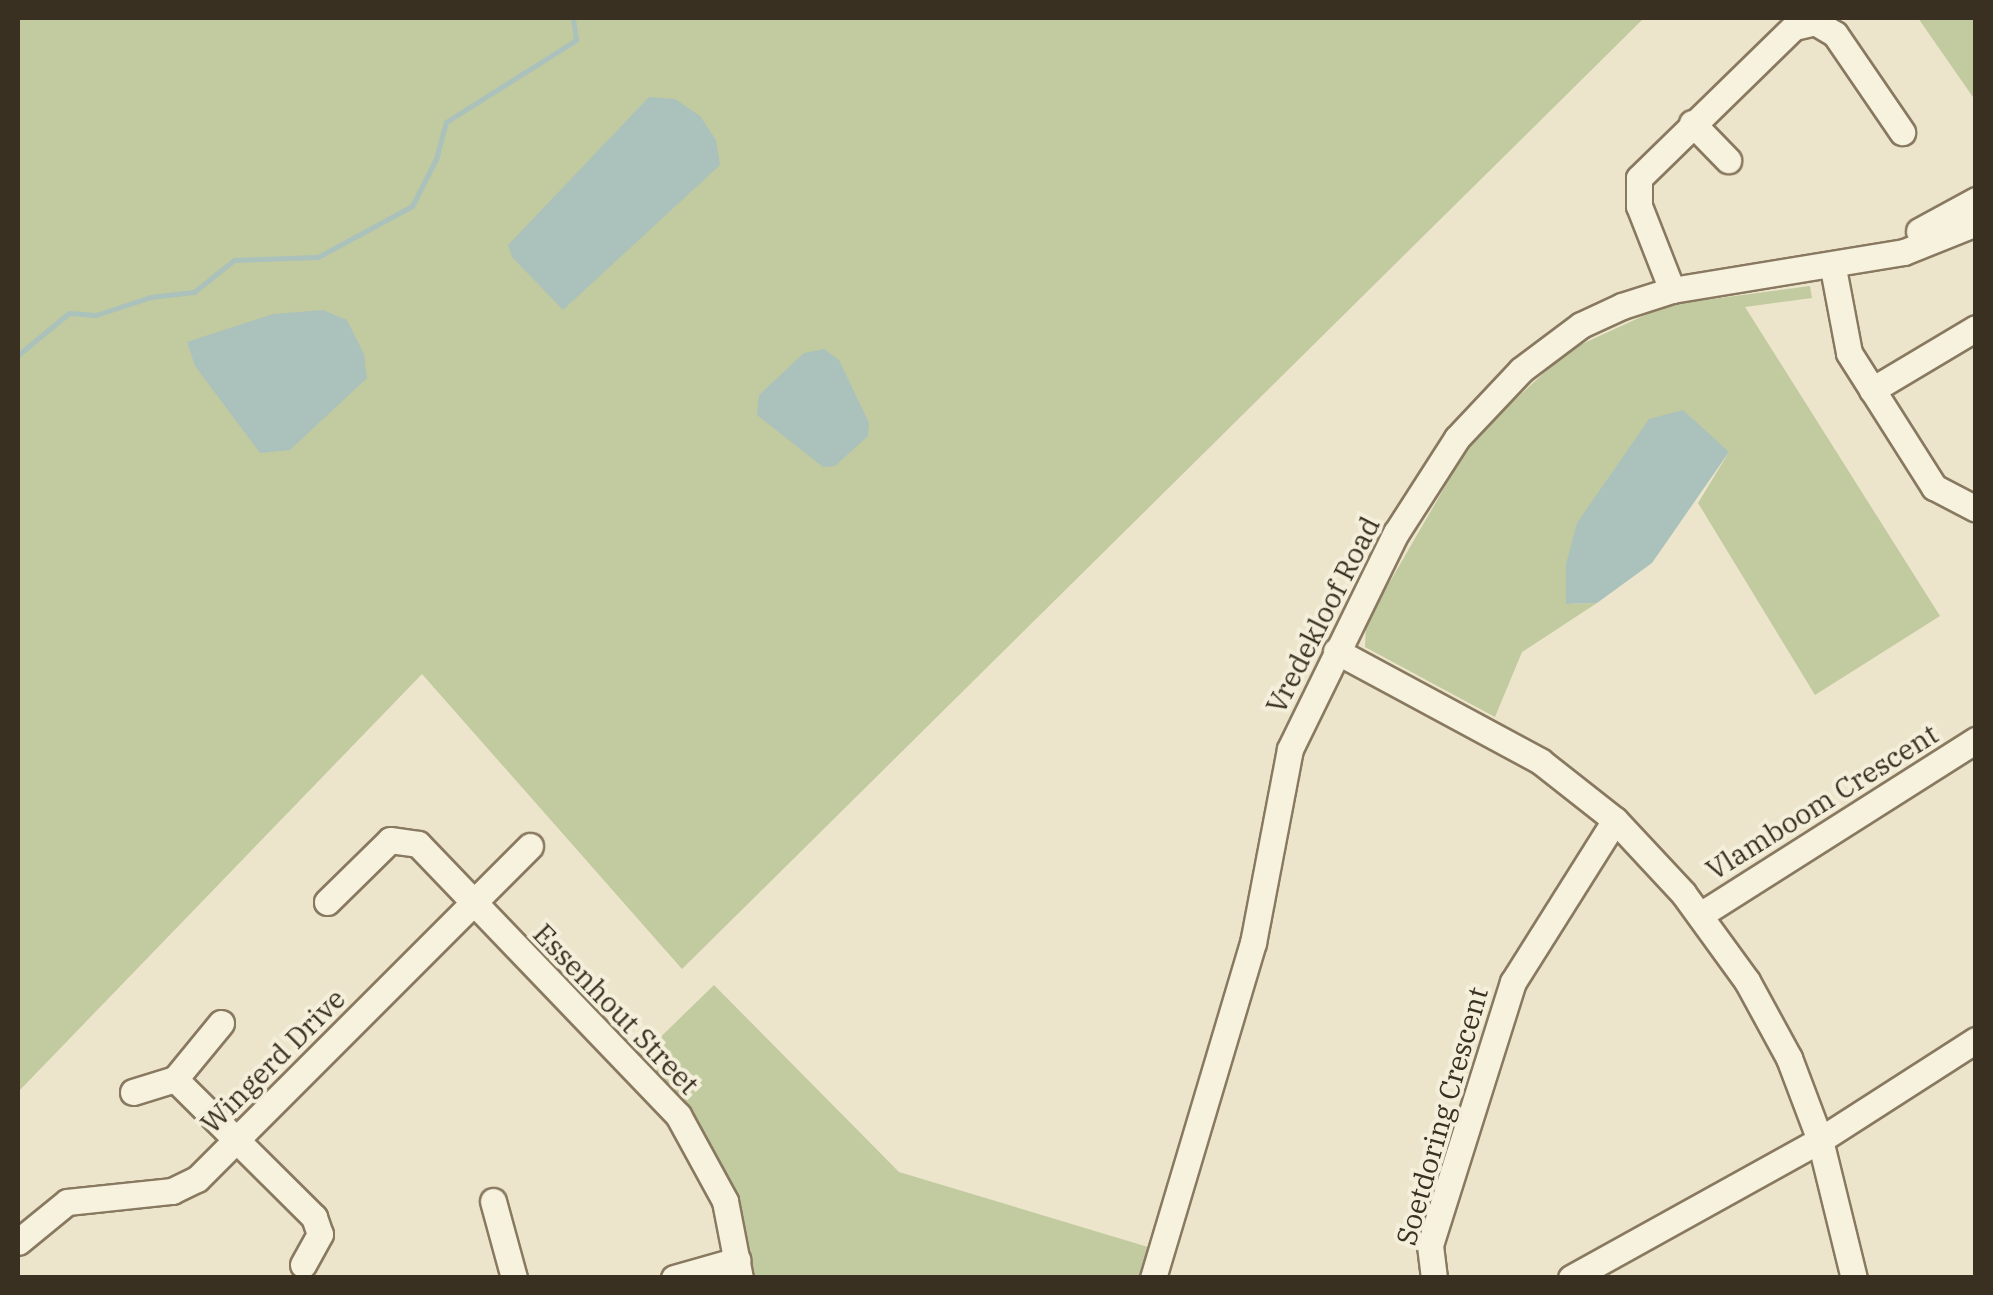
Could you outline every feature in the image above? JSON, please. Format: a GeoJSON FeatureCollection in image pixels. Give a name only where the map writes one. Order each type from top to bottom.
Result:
{"type":"FeatureCollection","features":[{"type":"Feature","properties":{"kind":"street"},"geometry":{"type":"LineString","coordinates":[[1672,290],[1637,190],[1645,170],[1781,36],[1815,22],[1836,34],[1902,132]]}},
{"type":"Feature","properties":{"kind":"street"},"geometry":{"type":"LineString","coordinates":[[1692,124],[1728,160]]}},
{"type":"Feature","properties":{"kind":"street","name":"Vredekloof Road"},"geometry":{"type":"LineString","coordinates":[[1866,258],[1976,200]]}},
{"type":"Feature","properties":{"kind":"street","name":"Vredekloof Road"},"geometry":{"type":"LineString","coordinates":[[1153,1278],[1253,943],[1290,749],[1396,533],[1485,404],[1581,325],[1672,290],[1834,268],[1904,252],[1976,222]]}},
{"type":"Feature","properties":{"kind":"street"},"geometry":{"type":"LineString","coordinates":[[1834,268],[1844,340],[1872,390],[1934,486],[1976,509]]}},
{"type":"Feature","properties":{"kind":"street"},"geometry":{"type":"LineString","coordinates":[[1872,390],[1976,328]]}},
{"type":"Feature","properties":{"kind":"street"},"geometry":{"type":"LineString","coordinates":[[1336,651],[1506,740],[1615,820],[1700,915],[1770,1019],[1820,1140],[1854,1278]]}},
{"type":"Feature","properties":{"kind":"street","name":"Vlamboom Crescent"},"geometry":{"type":"LineString","coordinates":[[1700,915],[1976,740]]}},
{"type":"Feature","properties":{"kind":"street","name":"Soetdoring Crescent"},"geometry":{"type":"LineString","coordinates":[[1434,1278],[1430,1245],[1513,982],[1615,820]]}},
{"type":"Feature","properties":{"kind":"street","name":"Essenhout Street"},"geometry":{"type":"LineString","coordinates":[[327,902],[384,844],[402,838],[418,844],[684,1123],[721,1191],[738,1269]]}},
{"type":"Feature","properties":{"kind":"street","name":"Wingerd Drive"},"geometry":{"type":"LineString","coordinates":[[18,1242],[67,1202],[181,1188],[237,1139],[530,846]]}},
{"type":"Feature","properties":{"kind":"street"},"geometry":{"type":"LineString","coordinates":[[133,1092],[175,1079],[221,1022]]}},
{"type":"Feature","properties":{"kind":"street"},"geometry":{"type":"LineString","coordinates":[[1571,1278],[1820,1140],[1976,1040]]}},
{"type":"Feature","properties":{"kind":"street"},"geometry":{"type":"LineString","coordinates":[[175,1079],[314,1216],[320,1234],[303,1265]]}},
{"type":"Feature","properties":{"kind":"street"},"geometry":{"type":"LineString","coordinates":[[493,1201],[514,1278]]}},
{"type":"Feature","properties":{"kind":"street"},"geometry":{"type":"LineString","coordinates":[[674,1278],[738,1269]]}},
{"type":"Feature","properties":{"kind":"green space"},"geometry":{"type":"Polygon","coordinates":[[[18,18],[1644,18],[682,969],[422,674],[18,1092],[18,18]]]}},
{"type":"Feature","properties":{"kind":"green space"},"geometry":{"type":"Polygon","coordinates":[[[1918,18],[1975,18],[1975,100],[1918,18]]]}},
{"type":"Feature","properties":{"kind":"green space"},"geometry":{"type":"Polygon","coordinates":[[[1810,286],[1812,298],[1745,307],[1940,616],[1815,695],[1698,503],[1729,452],[1567,604],[1597,603],[1522,652],[1495,717],[1365,647],[1366,623],[1461,459],[1485,427],[1569,350],[1667,305],[1810,286]]]}},
{"type":"Feature","properties":{"kind":"green space"},"geometry":{"type":"Polygon","coordinates":[[[714,985],[899,1172],[1148,1247],[1139,1277],[749,1277],[746,1252],[637,1060],[714,985]]]}},
{"type":"Feature","properties":{"kind":"water"},"geometry":{"type":"Polygon","coordinates":[[[649,97],[675,99],[700,116],[716,140],[720,165],[563,310],[512,257],[508,245],[649,97]]]}},
{"type":"Feature","properties":{"kind":"water"},"geometry":{"type":"Polygon","coordinates":[[[323,310],[347,320],[364,354],[367,378],[290,450],[260,453],[195,366],[187,342],[273,314],[323,310]]]}},
{"type":"Feature","properties":{"kind":"water"},"geometry":{"type":"Polygon","coordinates":[[[824,349],[839,360],[869,423],[868,436],[835,466],[823,467],[757,415],[759,395],[804,353],[824,349]]]}},
{"type":"Feature","properties":{"kind":"water"},"geometry":{"type":"Polygon","coordinates":[[[1683,410],[1729,452],[1652,563],[1597,603],[1566,604],[1566,564],[1577,523],[1649,419],[1683,410]]]}},
{"type":"Feature","properties":{"kind":"waterway"},"geometry":{"type":"LineString","coordinates":[[18,355],[69,313],[96,315],[150,297],[194,292],[234,260],[318,257],[412,206],[436,159],[446,122],[576,40],[573,18]]}}]}
